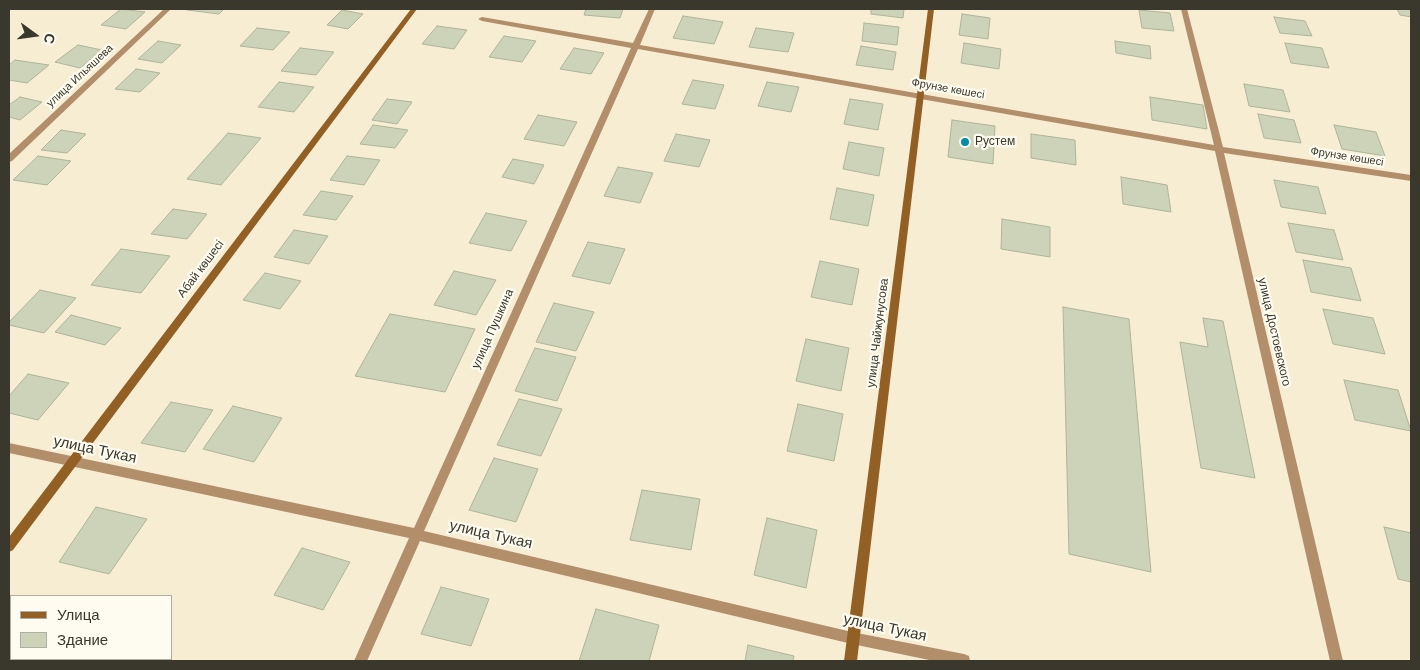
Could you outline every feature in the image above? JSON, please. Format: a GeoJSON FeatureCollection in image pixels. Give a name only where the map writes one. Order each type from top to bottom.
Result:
{"type":"FeatureCollection","features":[{"type":"Feature","properties":{"kind":"street","name":"улица Ильяшева"},"geometry":{"type":"LineString","coordinates":[[9,159],[168,9]]}},
{"type":"Feature","properties":{"kind":"street","name":"Абай көшесі"},"geometry":{"type":"LineString","coordinates":[[9,546],[71,461],[414,9]]}},
{"type":"Feature","properties":{"kind":"street","name":"улица Пушкина"},"geometry":{"type":"LineString","coordinates":[[360,661],[415,534],[652,9]]}},
{"type":"Feature","properties":{"kind":"street","name":"улица Чайжунусова"},"geometry":{"type":"LineString","coordinates":[[850,661],[931,9]]}},
{"type":"Feature","properties":{"kind":"street","name":"улица Достоевского"},"geometry":{"type":"LineString","coordinates":[[1184,9],[1219,149],[1337,661]]}},
{"type":"Feature","properties":{"kind":"street","name":"Фрунзе көшесі"},"geometry":{"type":"LineString","coordinates":[[482,19],[1219,149],[1411,178]]}},
{"type":"Feature","properties":{"kind":"street","name":"улица Тукая"},"geometry":{"type":"LineString","coordinates":[[9,448],[415,534],[852,638],[964,661]]}},
{"type":"Feature","properties":{"kind":"building"},"geometry":{"type":"Polygon","coordinates":[[[121,9],[145,12],[126,29],[101,25],[121,9]]]}},
{"type":"Feature","properties":{"kind":"building"},"geometry":{"type":"Polygon","coordinates":[[[224,9],[219,14],[187,10],[224,9]]]}},
{"type":"Feature","properties":{"kind":"building"},"geometry":{"type":"Polygon","coordinates":[[[586,9],[623,9],[620,18],[584,15],[586,9]]]}},
{"type":"Feature","properties":{"kind":"building"},"geometry":{"type":"Polygon","coordinates":[[[871,9],[904,9],[903,18],[871,14],[871,9]]]}},
{"type":"Feature","properties":{"kind":"building"},"geometry":{"type":"Polygon","coordinates":[[[1397,9],[1411,9],[1411,17],[1400,15],[1397,9]]]}},
{"type":"Feature","properties":{"kind":"building"},"geometry":{"type":"Polygon","coordinates":[[[342,10],[363,14],[348,29],[327,25],[342,10]]]}},
{"type":"Feature","properties":{"kind":"building"},"geometry":{"type":"Polygon","coordinates":[[[1139,10],[1170,13],[1174,31],[1142,28],[1139,10]]]}},
{"type":"Feature","properties":{"kind":"building"},"geometry":{"type":"Polygon","coordinates":[[[962,14],[990,18],[988,39],[959,35],[962,14]]]}},
{"type":"Feature","properties":{"kind":"building"},"geometry":{"type":"Polygon","coordinates":[[[683,16],[723,22],[714,44],[673,38],[683,16]]]}},
{"type":"Feature","properties":{"kind":"building"},"geometry":{"type":"Polygon","coordinates":[[[1274,17],[1305,21],[1312,36],[1280,33],[1274,17]]]}},
{"type":"Feature","properties":{"kind":"building"},"geometry":{"type":"Polygon","coordinates":[[[864,23],[899,27],[897,45],[862,41],[864,23]]]}},
{"type":"Feature","properties":{"kind":"building"},"geometry":{"type":"Polygon","coordinates":[[[437,26],[467,30],[454,49],[422,44],[437,26]]]}},
{"type":"Feature","properties":{"kind":"building"},"geometry":{"type":"Polygon","coordinates":[[[257,28],[290,32],[273,50],[240,46],[257,28]]]}},
{"type":"Feature","properties":{"kind":"building"},"geometry":{"type":"Polygon","coordinates":[[[756,28],[794,33],[788,52],[749,47],[756,28]]]}},
{"type":"Feature","properties":{"kind":"building"},"geometry":{"type":"Polygon","coordinates":[[[504,36],[536,41],[522,62],[489,57],[504,36]]]}},
{"type":"Feature","properties":{"kind":"building"},"geometry":{"type":"Polygon","coordinates":[[[158,41],[181,45],[162,63],[138,59],[158,41]]]}},
{"type":"Feature","properties":{"kind":"building"},"geometry":{"type":"Polygon","coordinates":[[[1115,41],[1150,46],[1151,59],[1116,53],[1115,41]]]}},
{"type":"Feature","properties":{"kind":"building"},"geometry":{"type":"Polygon","coordinates":[[[964,43],[1001,49],[999,69],[961,63],[964,43]]]}},
{"type":"Feature","properties":{"kind":"building"},"geometry":{"type":"Polygon","coordinates":[[[1285,43],[1322,48],[1329,68],[1291,63],[1285,43]]]}},
{"type":"Feature","properties":{"kind":"building"},"geometry":{"type":"Polygon","coordinates":[[[78,45],[102,50],[80,68],[55,62],[78,45]]]}},
{"type":"Feature","properties":{"kind":"building"},"geometry":{"type":"Polygon","coordinates":[[[861,46],[896,52],[893,70],[856,65],[861,46]]]}},
{"type":"Feature","properties":{"kind":"building"},"geometry":{"type":"Polygon","coordinates":[[[300,48],[334,52],[316,75],[281,71],[300,48]]]}},
{"type":"Feature","properties":{"kind":"building"},"geometry":{"type":"Polygon","coordinates":[[[574,48],[604,53],[591,74],[560,69],[574,48]]]}},
{"type":"Feature","properties":{"kind":"building"},"geometry":{"type":"Polygon","coordinates":[[[15,60],[49,65],[27,83],[9,80],[9,65],[15,60]]]}},
{"type":"Feature","properties":{"kind":"building"},"geometry":{"type":"Polygon","coordinates":[[[136,69],[160,73],[140,92],[115,89],[136,69]]]}},
{"type":"Feature","properties":{"kind":"building"},"geometry":{"type":"Polygon","coordinates":[[[693,80],[724,85],[715,109],[682,104],[693,80]]]}},
{"type":"Feature","properties":{"kind":"building"},"geometry":{"type":"Polygon","coordinates":[[[279,82],[314,87],[294,112],[258,107],[279,82]]]}},
{"type":"Feature","properties":{"kind":"building"},"geometry":{"type":"Polygon","coordinates":[[[767,82],[799,87],[791,112],[758,106],[767,82]]]}},
{"type":"Feature","properties":{"kind":"building"},"geometry":{"type":"Polygon","coordinates":[[[1244,84],[1283,90],[1290,112],[1249,106],[1244,84]]]}},
{"type":"Feature","properties":{"kind":"building"},"geometry":{"type":"Polygon","coordinates":[[[20,97],[42,102],[20,120],[9,117],[9,105],[20,97]]]}},
{"type":"Feature","properties":{"kind":"building"},"geometry":{"type":"Polygon","coordinates":[[[1150,97],[1203,105],[1207,129],[1152,120],[1150,97]]]}},
{"type":"Feature","properties":{"kind":"building"},"geometry":{"type":"Polygon","coordinates":[[[387,99],[412,102],[397,124],[372,120],[387,99]]]}},
{"type":"Feature","properties":{"kind":"building"},"geometry":{"type":"Polygon","coordinates":[[[850,99],[883,104],[878,130],[844,124],[850,99]]]}},
{"type":"Feature","properties":{"kind":"building"},"geometry":{"type":"Polygon","coordinates":[[[1258,114],[1294,120],[1301,143],[1264,138],[1258,114]]]}},
{"type":"Feature","properties":{"kind":"building"},"geometry":{"type":"Polygon","coordinates":[[[538,115],[577,122],[564,146],[524,139],[538,115]]]}},
{"type":"Feature","properties":{"kind":"building"},"geometry":{"type":"Polygon","coordinates":[[[952,120],[995,126],[993,164],[948,157],[952,120]]]}},
{"type":"Feature","properties":{"kind":"building"},"geometry":{"type":"Polygon","coordinates":[[[373,125],[408,130],[395,148],[360,144],[373,125]]]}},
{"type":"Feature","properties":{"kind":"building"},"geometry":{"type":"Polygon","coordinates":[[[1334,125],[1376,132],[1385,156],[1342,149],[1334,125]]]}},
{"type":"Feature","properties":{"kind":"building"},"geometry":{"type":"Polygon","coordinates":[[[61,130],[86,134],[67,153],[41,150],[61,130]]]}},
{"type":"Feature","properties":{"kind":"building"},"geometry":{"type":"Polygon","coordinates":[[[228,133],[261,138],[221,185],[187,179],[228,133]]]}},
{"type":"Feature","properties":{"kind":"building"},"geometry":{"type":"Polygon","coordinates":[[[676,134],[710,140],[699,167],[664,161],[676,134]]]}},
{"type":"Feature","properties":{"kind":"building"},"geometry":{"type":"Polygon","coordinates":[[[1031,134],[1075,140],[1076,165],[1031,158],[1031,134]]]}},
{"type":"Feature","properties":{"kind":"building"},"geometry":{"type":"Polygon","coordinates":[[[849,142],[884,148],[879,176],[843,169],[849,142]]]}},
{"type":"Feature","properties":{"kind":"building"},"geometry":{"type":"Polygon","coordinates":[[[38,156],[71,161],[47,185],[13,180],[38,156]]]}},
{"type":"Feature","properties":{"kind":"building"},"geometry":{"type":"Polygon","coordinates":[[[347,156],[380,160],[364,185],[330,180],[347,156]]]}},
{"type":"Feature","properties":{"kind":"building"},"geometry":{"type":"Polygon","coordinates":[[[513,159],[544,165],[534,184],[502,177],[513,159]]]}},
{"type":"Feature","properties":{"kind":"building"},"geometry":{"type":"Polygon","coordinates":[[[618,167],[653,173],[640,203],[604,196],[618,167]]]}},
{"type":"Feature","properties":{"kind":"building"},"geometry":{"type":"Polygon","coordinates":[[[1121,177],[1167,185],[1171,212],[1123,204],[1121,177]]]}},
{"type":"Feature","properties":{"kind":"building"},"geometry":{"type":"Polygon","coordinates":[[[1274,180],[1318,187],[1326,214],[1281,207],[1274,180]]]}},
{"type":"Feature","properties":{"kind":"building"},"geometry":{"type":"Polygon","coordinates":[[[837,188],[874,195],[868,226],[830,219],[837,188]]]}},
{"type":"Feature","properties":{"kind":"building"},"geometry":{"type":"Polygon","coordinates":[[[321,191],[353,196],[336,220],[303,215],[321,191]]]}},
{"type":"Feature","properties":{"kind":"building"},"geometry":{"type":"Polygon","coordinates":[[[173,209],[207,214],[187,239],[151,234],[173,209]]]}},
{"type":"Feature","properties":{"kind":"building"},"geometry":{"type":"Polygon","coordinates":[[[486,213],[527,221],[511,251],[469,243],[486,213]]]}},
{"type":"Feature","properties":{"kind":"building"},"geometry":{"type":"Polygon","coordinates":[[[1002,219],[1050,227],[1050,257],[1001,249],[1002,219]]]}},
{"type":"Feature","properties":{"kind":"building"},"geometry":{"type":"Polygon","coordinates":[[[1288,223],[1334,230],[1343,260],[1296,252],[1288,223]]]}},
{"type":"Feature","properties":{"kind":"building"},"geometry":{"type":"Polygon","coordinates":[[[294,230],[328,236],[309,264],[274,257],[294,230]]]}},
{"type":"Feature","properties":{"kind":"building"},"geometry":{"type":"Polygon","coordinates":[[[588,242],[625,249],[610,284],[572,276],[588,242]]]}},
{"type":"Feature","properties":{"kind":"building"},"geometry":{"type":"Polygon","coordinates":[[[121,249],[170,256],[141,293],[91,285],[121,249]]]}},
{"type":"Feature","properties":{"kind":"building"},"geometry":{"type":"Polygon","coordinates":[[[1303,260],[1351,268],[1361,301],[1311,292],[1303,260]]]}},
{"type":"Feature","properties":{"kind":"building"},"geometry":{"type":"Polygon","coordinates":[[[820,261],[859,269],[852,305],[811,297],[820,261]]]}},
{"type":"Feature","properties":{"kind":"building"},"geometry":{"type":"Polygon","coordinates":[[[454,271],[496,280],[476,315],[434,305],[454,271]]]}},
{"type":"Feature","properties":{"kind":"building"},"geometry":{"type":"Polygon","coordinates":[[[265,273],[301,281],[280,309],[243,300],[265,273]]]}},
{"type":"Feature","properties":{"kind":"building"},"geometry":{"type":"Polygon","coordinates":[[[40,290],[76,298],[44,333],[9,325],[9,322],[40,290]]]}},
{"type":"Feature","properties":{"kind":"building"},"geometry":{"type":"Polygon","coordinates":[[[554,303],[594,312],[576,351],[536,342],[554,303]]]}},
{"type":"Feature","properties":{"kind":"building"},"geometry":{"type":"Polygon","coordinates":[[[1063,307],[1129,319],[1151,572],[1069,554],[1063,307]]]}},
{"type":"Feature","properties":{"kind":"building"},"geometry":{"type":"Polygon","coordinates":[[[1323,309],[1373,318],[1385,354],[1333,344],[1323,309]]]}},
{"type":"Feature","properties":{"kind":"building"},"geometry":{"type":"Polygon","coordinates":[[[390,314],[475,329],[445,392],[355,376],[390,314]]]}},
{"type":"Feature","properties":{"kind":"building"},"geometry":{"type":"Polygon","coordinates":[[[71,315],[121,328],[105,345],[55,332],[71,315]]]}},
{"type":"Feature","properties":{"kind":"building"},"geometry":{"type":"Polygon","coordinates":[[[1203,318],[1223,321],[1255,478],[1201,468],[1180,342],[1208,347],[1203,318]]]}},
{"type":"Feature","properties":{"kind":"building"},"geometry":{"type":"Polygon","coordinates":[[[806,339],[849,348],[841,391],[796,381],[806,339]]]}},
{"type":"Feature","properties":{"kind":"building"},"geometry":{"type":"Polygon","coordinates":[[[535,348],[576,357],[557,401],[515,391],[535,348]]]}},
{"type":"Feature","properties":{"kind":"building"},"geometry":{"type":"Polygon","coordinates":[[[28,374],[69,383],[38,420],[9,413],[9,396],[28,374]]]}},
{"type":"Feature","properties":{"kind":"building"},"geometry":{"type":"Polygon","coordinates":[[[1344,380],[1398,390],[1411,431],[1355,420],[1344,380]]]}},
{"type":"Feature","properties":{"kind":"building"},"geometry":{"type":"Polygon","coordinates":[[[519,399],[562,409],[541,456],[497,445],[519,399]]]}},
{"type":"Feature","properties":{"kind":"building"},"geometry":{"type":"Polygon","coordinates":[[[171,402],[213,410],[185,452],[141,443],[171,402]]]}},
{"type":"Feature","properties":{"kind":"building"},"geometry":{"type":"Polygon","coordinates":[[[798,404],[843,414],[834,461],[787,451],[798,404]]]}},
{"type":"Feature","properties":{"kind":"building"},"geometry":{"type":"Polygon","coordinates":[[[233,406],[282,418],[254,462],[203,449],[233,406]]]}},
{"type":"Feature","properties":{"kind":"building"},"geometry":{"type":"Polygon","coordinates":[[[494,458],[538,469],[516,522],[469,510],[494,458]]]}},
{"type":"Feature","properties":{"kind":"building"},"geometry":{"type":"Polygon","coordinates":[[[642,490],[700,499],[691,550],[630,540],[642,490]]]}},
{"type":"Feature","properties":{"kind":"building"},"geometry":{"type":"Polygon","coordinates":[[[96,507],[147,519],[109,574],[59,562],[96,507]]]}},
{"type":"Feature","properties":{"kind":"building"},"geometry":{"type":"Polygon","coordinates":[[[767,518],[817,530],[806,588],[754,575],[767,518]]]}},
{"type":"Feature","properties":{"kind":"building"},"geometry":{"type":"Polygon","coordinates":[[[1384,527],[1411,533],[1411,582],[1398,579],[1384,527]]]}},
{"type":"Feature","properties":{"kind":"building"},"geometry":{"type":"Polygon","coordinates":[[[302,548],[350,562],[323,610],[274,595],[302,548]]]}},
{"type":"Feature","properties":{"kind":"building"},"geometry":{"type":"Polygon","coordinates":[[[441,587],[489,599],[471,646],[421,634],[441,587]]]}},
{"type":"Feature","properties":{"kind":"building"},"geometry":{"type":"Polygon","coordinates":[[[596,609],[659,625],[649,661],[579,661],[596,609]]]}},
{"type":"Feature","properties":{"kind":"building"},"geometry":{"type":"Polygon","coordinates":[[[748,645],[794,656],[793,661],[745,661],[748,645]]]}},
{"type":"Feature","properties":{"kind":"place","name":"Рустем"},"geometry":{"type":"Point","coordinates":[965,142]}}]}
